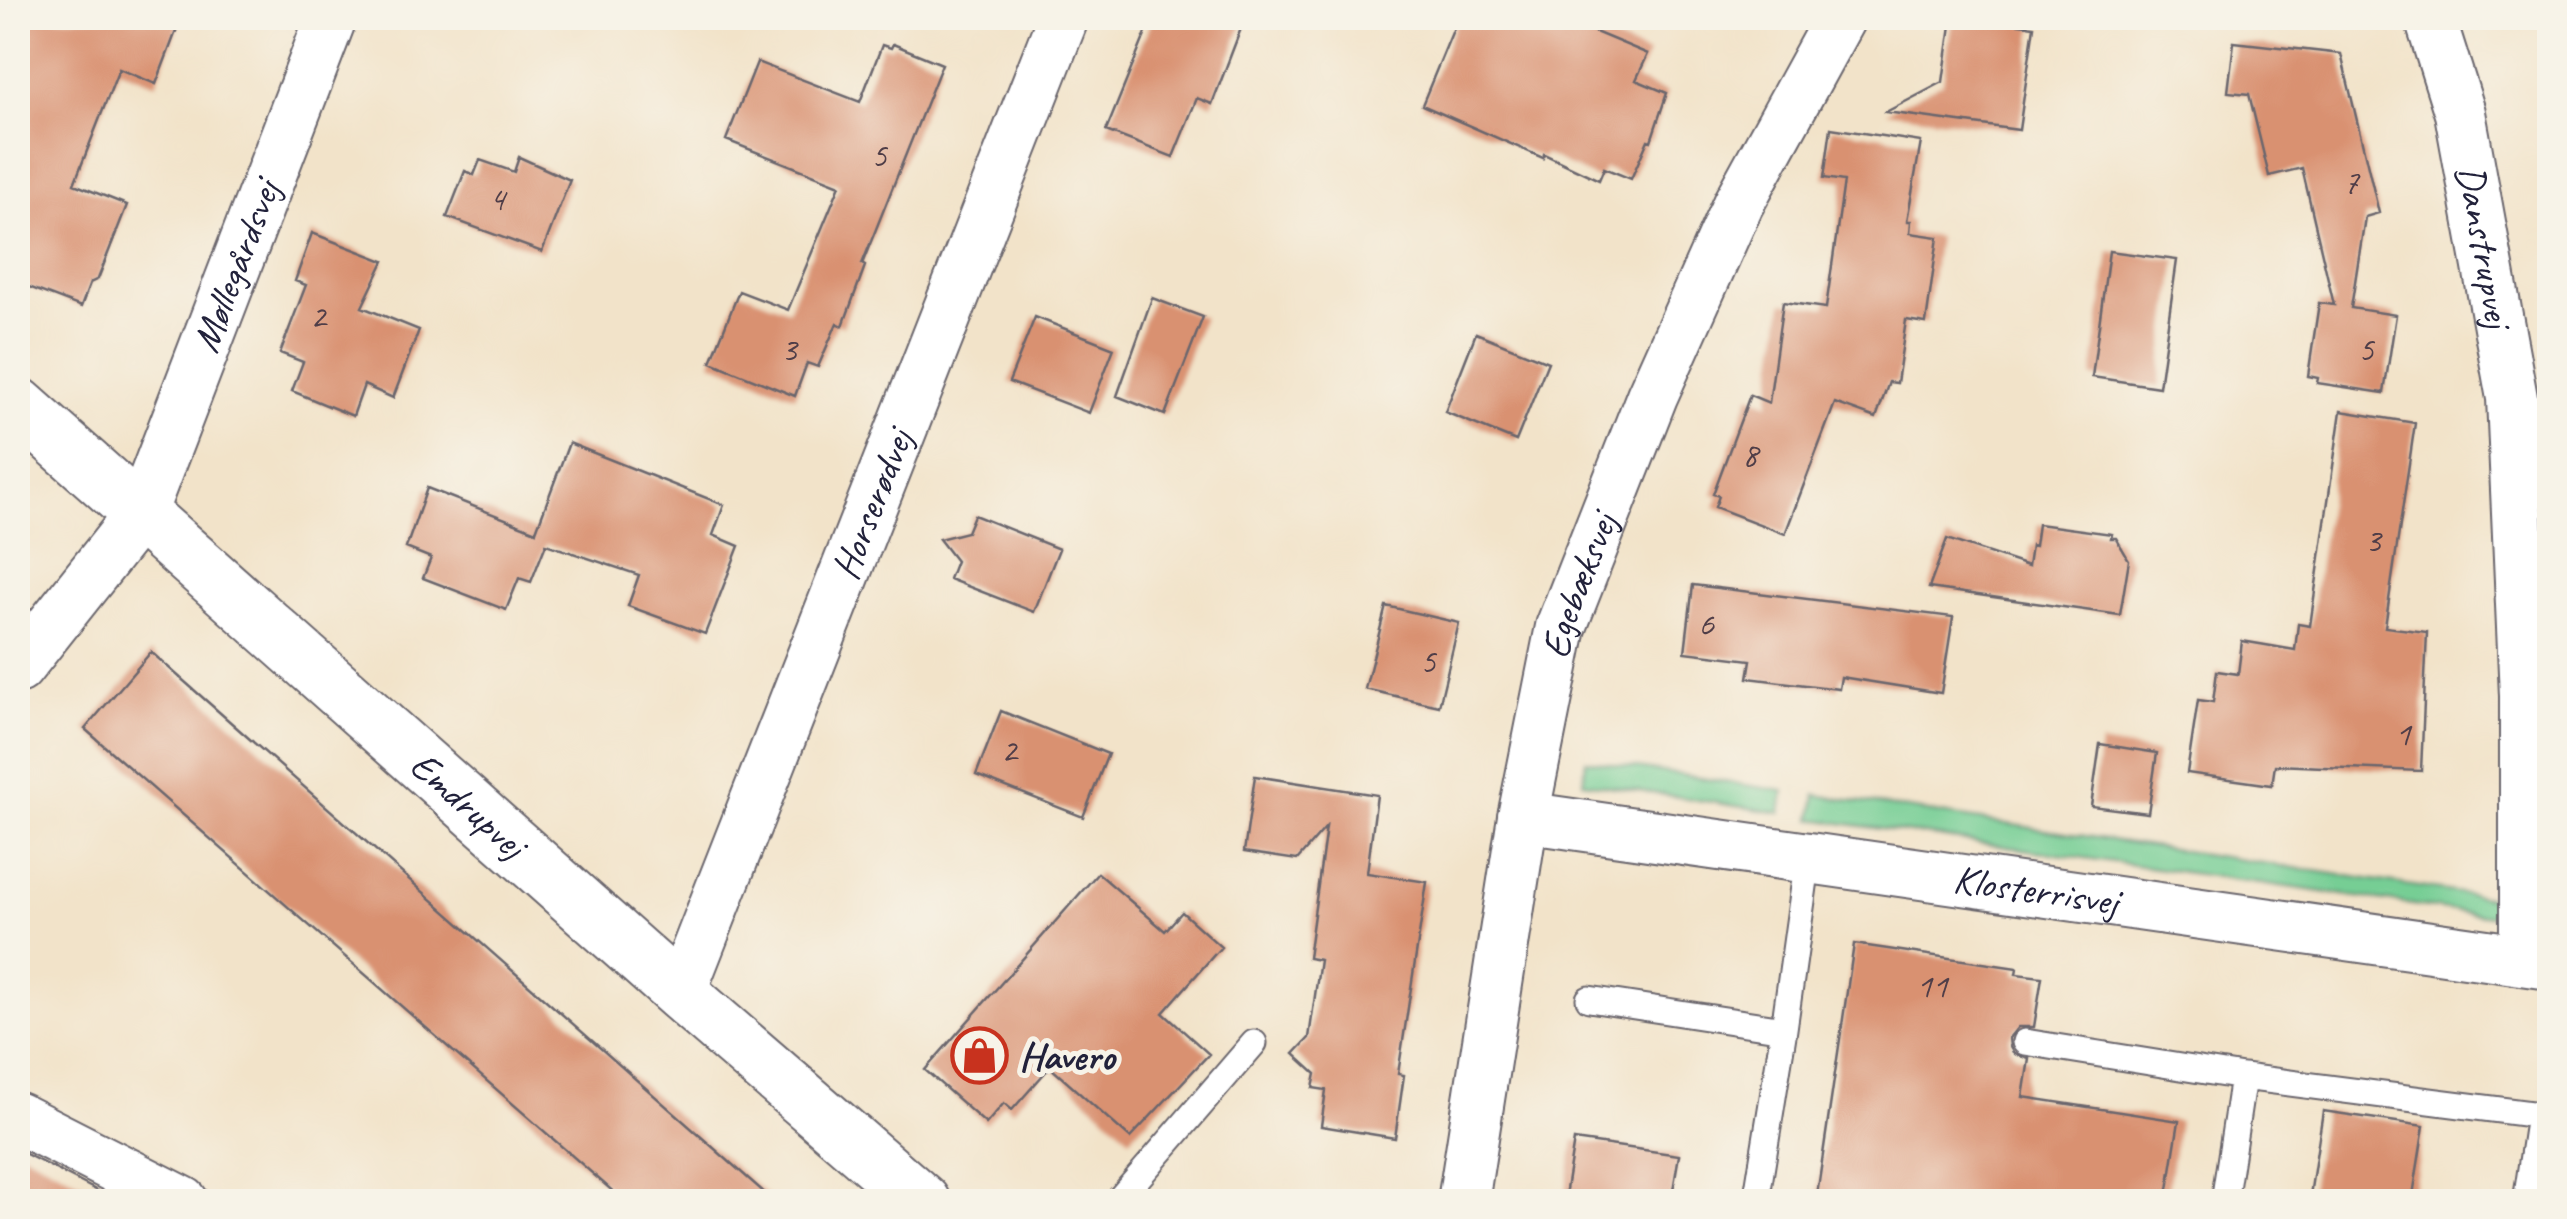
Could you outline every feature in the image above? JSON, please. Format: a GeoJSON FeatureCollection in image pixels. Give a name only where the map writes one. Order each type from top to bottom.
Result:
{"type":"FeatureCollection","features":[{"type":"Feature","properties":{"kind":"street","name":"Møllegårdsvej"},"geometry":{"type":"LineString","coordinates":[[18,668],[141,513],[331,18]]}},
{"type":"Feature","properties":{"kind":"street","name":"Horserødvej"},"geometry":{"type":"LineString","coordinates":[[680,993],[1062,18]]}},
{"type":"Feature","properties":{"kind":"street","name":"Egebæksvej"},"geometry":{"type":"LineString","coordinates":[[1463,1202],[1523,817],[1561,628],[1645,414],[1738,204],[1840,18]]}},
{"type":"Feature","properties":{"kind":"street","name":"Danstrupvej"},"geometry":{"type":"LineString","coordinates":[[2430,18],[2460,113],[2512,398],[2537,962]]}},
{"type":"Feature","properties":{"kind":"street","name":"Emdrupvej"},"geometry":{"type":"LineString","coordinates":[[18,405],[680,993],[922,1202]]}},
{"type":"Feature","properties":{"kind":"street","name":"Klosterrisvej"},"geometry":{"type":"LineString","coordinates":[[1523,817],[2537,962]]}},
{"type":"Feature","properties":{"kind":"street"},"geometry":{"type":"LineString","coordinates":[[18,1118],[183,1202]]}},
{"type":"Feature","properties":{"kind":"lane"},"geometry":{"type":"LineString","coordinates":[[1756,1202],[1808,858]]}},
{"type":"Feature","properties":{"kind":"lane"},"geometry":{"type":"LineString","coordinates":[[1589,999],[1784,1030]]}},
{"type":"Feature","properties":{"kind":"lane"},"geometry":{"type":"LineString","coordinates":[[2026,1042],[2243,1077],[2539,1115],[2526,1202]]}},
{"type":"Feature","properties":{"kind":"lane"},"geometry":{"type":"LineString","coordinates":[[1117,1202],[1254,1044]]}},
{"type":"Feature","properties":{"kind":"lane"},"geometry":{"type":"LineString","coordinates":[[2224,1202],[2243,1077]]}},
{"type":"Feature","properties":{"kind":"green space"},"geometry":{"type":"Polygon","coordinates":[[[1586,760],[1784,791],[1781,813],[1583,782],[1586,760]]]}},
{"type":"Feature","properties":{"kind":"green space"},"geometry":{"type":"Polygon","coordinates":[[[1816,795],[2506,900],[2490,916],[1812,819],[1816,795]]]}},
{"type":"Feature","properties":{"kind":"building"},"geometry":{"type":"Polygon","coordinates":[[[18,18],[181,18],[156,84],[119,69],[74,184],[127,205],[98,279],[90,283],[81,307],[18,283],[18,44],[23,30],[18,28],[18,18]]]}},
{"type":"Feature","properties":{"kind":"building"},"geometry":{"type":"Polygon","coordinates":[[[1152,18],[1245,18],[1212,104],[1197,98],[1173,157],[1106,131],[1152,18]]]}},
{"type":"Feature","properties":{"kind":"building"},"geometry":{"type":"Polygon","coordinates":[[[1458,18],[1562,18],[1648,54],[1636,80],[1667,93],[1651,141],[1648,140],[1631,179],[1604,168],[1599,180],[1422,105],[1458,18]]]}},
{"type":"Feature","properties":{"kind":"building"},"geometry":{"type":"Polygon","coordinates":[[[1952,18],[2034,26],[2019,130],[1886,112],[1943,82],[1952,18]]]}},
{"type":"Feature","properties":{"kind":"building"},"geometry":{"type":"Polygon","coordinates":[[[2234,42],[2341,54],[2379,213],[2365,217],[2351,308],[2396,315],[2384,393],[2317,383],[2318,378],[2308,376],[2319,303],[2334,305],[2302,168],[2269,176],[2249,94],[2228,92],[2234,42]]]}},
{"type":"Feature","properties":{"kind":"building"},"geometry":{"type":"Polygon","coordinates":[[[893,44],[942,64],[862,264],[865,266],[843,326],[837,323],[818,367],[807,363],[795,396],[711,362],[739,291],[788,310],[840,185],[726,140],[757,62],[860,102],[882,45],[891,48],[893,44]]]}},
{"type":"Feature","properties":{"kind":"building"},"geometry":{"type":"Polygon","coordinates":[[[1831,128],[1921,142],[1907,221],[1911,221],[1910,233],[1938,237],[1926,323],[1906,320],[1897,383],[1889,382],[1876,418],[1835,403],[1785,534],[1715,507],[1719,496],[1713,494],[1750,395],[1769,403],[1783,302],[1826,308],[1844,181],[1824,178],[1831,128]]]}},
{"type":"Feature","properties":{"kind":"building"},"geometry":{"type":"Polygon","coordinates":[[[519,157],[570,180],[542,252],[447,217],[465,171],[474,175],[480,160],[514,172],[519,157]]]}},
{"type":"Feature","properties":{"kind":"building"},"geometry":{"type":"Polygon","coordinates":[[[312,233],[384,261],[362,307],[419,330],[393,398],[364,385],[353,416],[292,391],[303,362],[280,353],[306,285],[295,281],[312,233]]]}},
{"type":"Feature","properties":{"kind":"building"},"geometry":{"type":"Polygon","coordinates":[[[2109,251],[2177,260],[2159,387],[2092,377],[2109,251]]]}},
{"type":"Feature","properties":{"kind":"building"},"geometry":{"type":"Polygon","coordinates":[[[1152,298],[1203,317],[1165,415],[1117,396],[1152,298]]]}},
{"type":"Feature","properties":{"kind":"building"},"geometry":{"type":"Polygon","coordinates":[[[1035,317],[1114,348],[1089,413],[1009,382],[1035,317]]]}},
{"type":"Feature","properties":{"kind":"building"},"geometry":{"type":"Polygon","coordinates":[[[1476,333],[1548,362],[1516,441],[1445,412],[1476,333]]]}},
{"type":"Feature","properties":{"kind":"building"},"geometry":{"type":"Polygon","coordinates":[[[2341,411],[2415,423],[2385,627],[2427,632],[2421,771],[2275,765],[2272,785],[2187,773],[2198,700],[2213,702],[2217,671],[2238,674],[2242,641],[2295,650],[2298,624],[2310,626],[2341,411]]]}},
{"type":"Feature","properties":{"kind":"building"},"geometry":{"type":"Polygon","coordinates":[[[569,443],[724,505],[713,535],[739,546],[705,634],[628,606],[639,575],[546,544],[531,582],[519,578],[506,610],[423,578],[431,558],[406,548],[427,488],[536,531],[569,443]]]}},
{"type":"Feature","properties":{"kind":"building"},"geometry":{"type":"Polygon","coordinates":[[[974,515],[1059,549],[1034,612],[949,579],[956,561],[939,539],[967,532],[974,515]]]}},
{"type":"Feature","properties":{"kind":"building"},"geometry":{"type":"Polygon","coordinates":[[[2038,524],[2112,534],[2111,538],[2116,538],[2129,560],[2120,615],[1929,588],[1947,539],[2028,566],[2038,524]]]}},
{"type":"Feature","properties":{"kind":"building"},"geometry":{"type":"Polygon","coordinates":[[[1693,585],[1953,617],[1941,693],[1841,677],[1839,689],[1748,678],[1751,660],[1685,652],[1693,585]]]}},
{"type":"Feature","properties":{"kind":"building"},"geometry":{"type":"Polygon","coordinates":[[[1386,606],[1459,623],[1439,706],[1365,689],[1386,606]]]}},
{"type":"Feature","properties":{"kind":"building"},"geometry":{"type":"Polygon","coordinates":[[[151,652],[775,1202],[625,1202],[85,729],[151,652]]]}},
{"type":"Feature","properties":{"kind":"building"},"geometry":{"type":"Polygon","coordinates":[[[1001,711],[1108,754],[1083,817],[976,775],[1001,711]]]}},
{"type":"Feature","properties":{"kind":"building"},"geometry":{"type":"Polygon","coordinates":[[[2100,744],[2157,753],[2148,813],[2091,806],[2100,744]]]}},
{"type":"Feature","properties":{"kind":"building"},"geometry":{"type":"Polygon","coordinates":[[[1255,776],[1377,795],[1367,873],[1427,882],[1398,1074],[1404,1075],[1395,1138],[1321,1126],[1326,1090],[1313,1088],[1316,1074],[1294,1054],[1309,1038],[1320,960],[1308,958],[1326,827],[1297,860],[1244,852],[1255,776]]]}},
{"type":"Feature","properties":{"kind":"building"},"geometry":{"type":"Polygon","coordinates":[[[1098,873],[1165,931],[1182,912],[1221,947],[1163,1013],[1209,1054],[1130,1138],[1050,1067],[1012,1110],[1004,1103],[986,1124],[925,1070],[1098,873]]]}},
{"type":"Feature","properties":{"kind":"building"},"geometry":{"type":"Polygon","coordinates":[[[1854,944],[2017,968],[2016,974],[2042,977],[2034,1027],[2018,1027],[2009,1038],[2014,1054],[2029,1059],[2023,1097],[2179,1121],[2166,1202],[1816,1202],[1854,944]]]}},
{"type":"Feature","properties":{"kind":"building"},"geometry":{"type":"Polygon","coordinates":[[[2323,1111],[2424,1126],[2412,1202],[2309,1202],[2323,1111]]]}},
{"type":"Feature","properties":{"kind":"building"},"geometry":{"type":"Polygon","coordinates":[[[1574,1140],[1679,1155],[1671,1202],[1564,1202],[1574,1140]]]}},
{"type":"Feature","properties":{"kind":"building"},"geometry":{"type":"Polygon","coordinates":[[[18,1150],[119,1202],[18,1202],[18,1150]]]}},
{"type":"Feature","properties":{"kind":"place","name":"Havero"},"geometry":{"type":"Point","coordinates":[980,1056]}}]}
